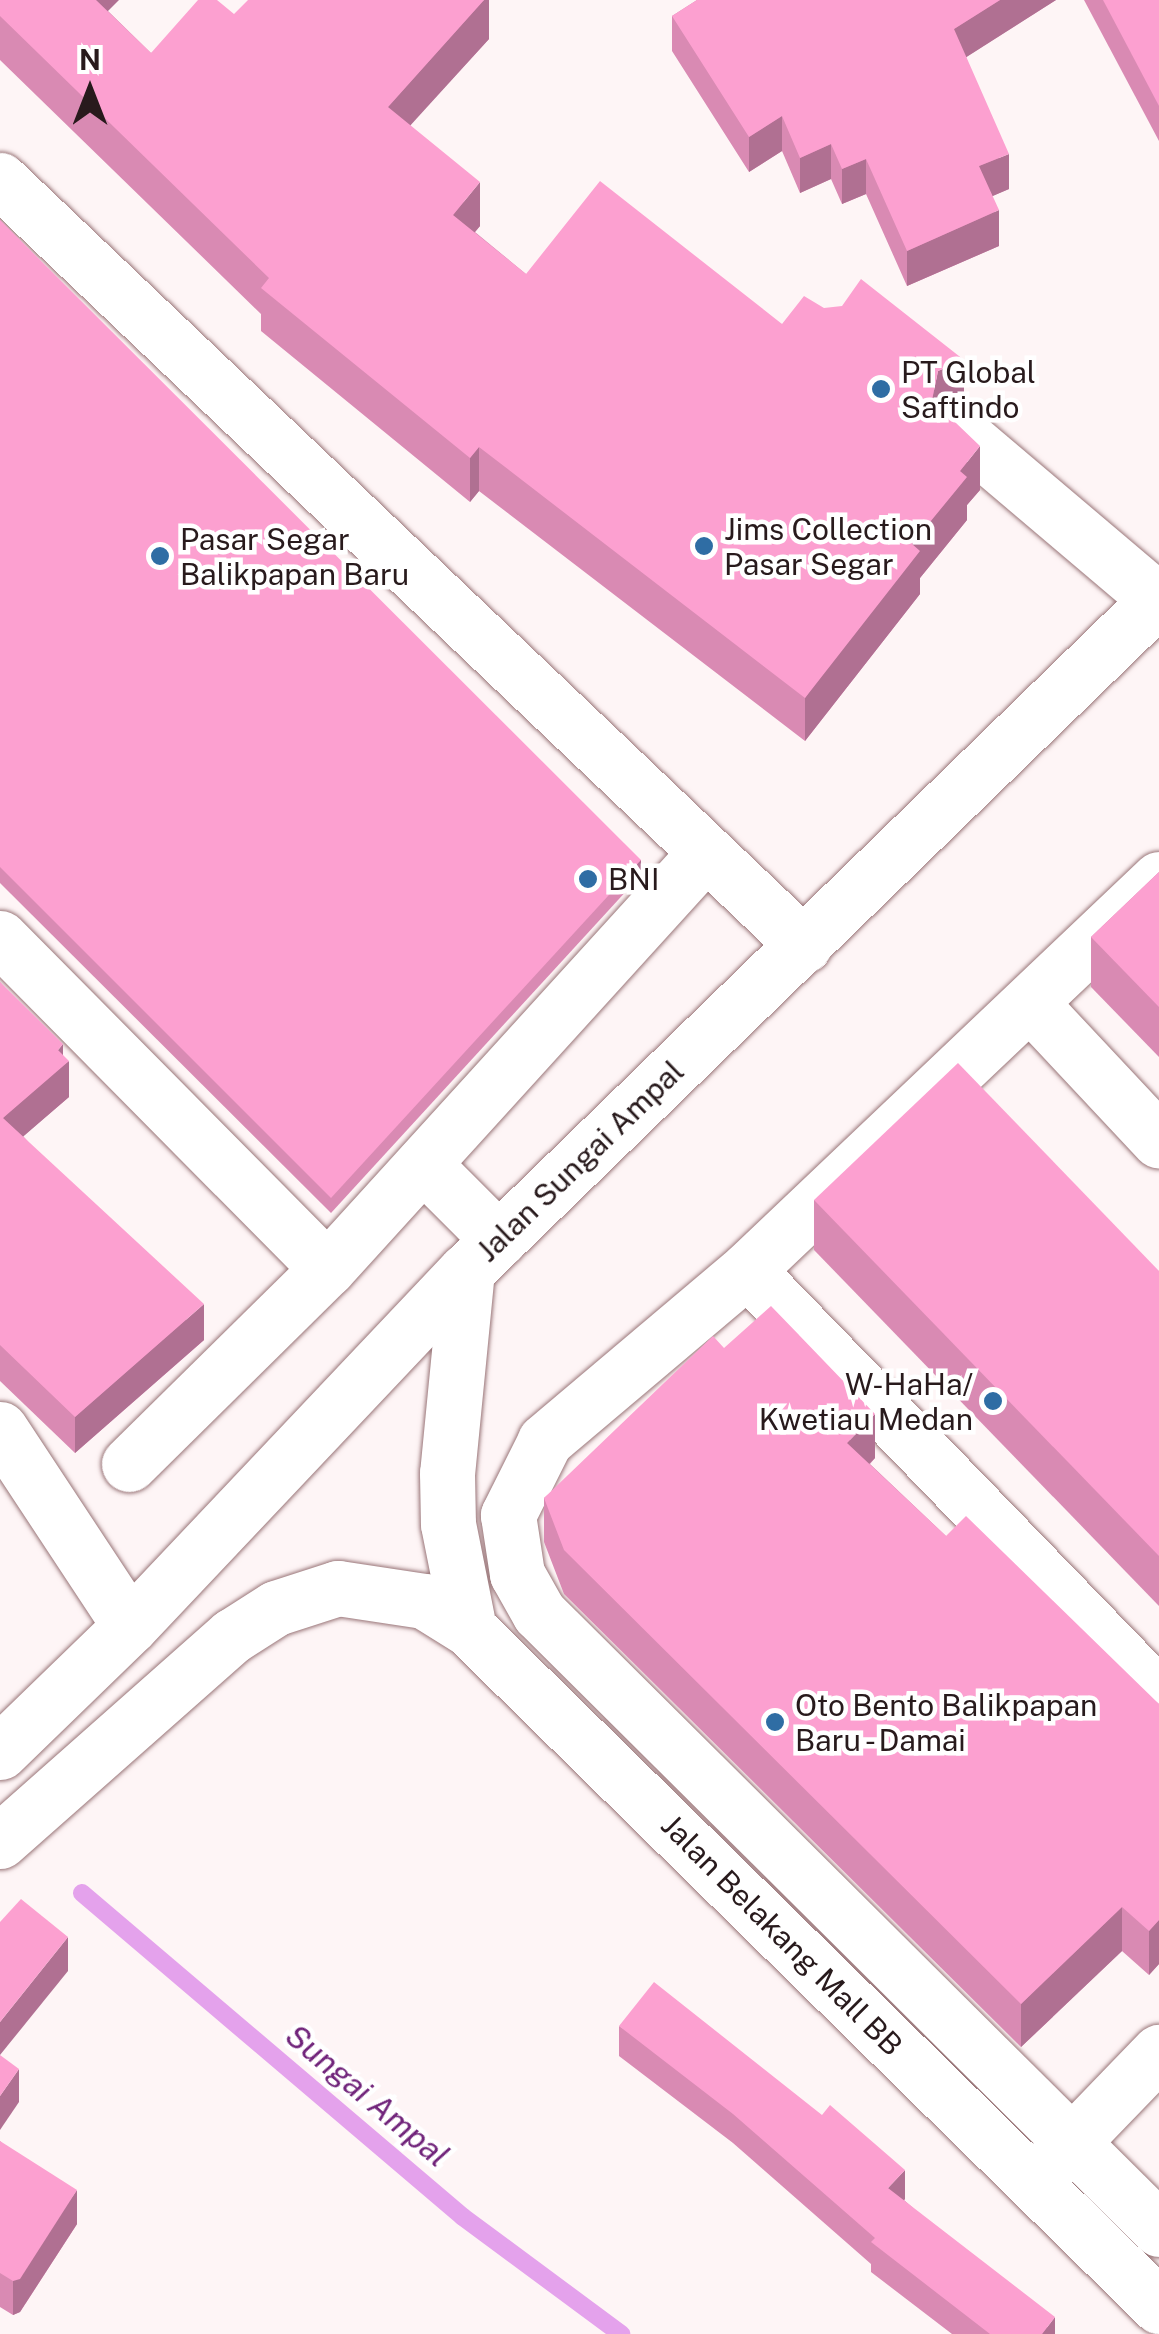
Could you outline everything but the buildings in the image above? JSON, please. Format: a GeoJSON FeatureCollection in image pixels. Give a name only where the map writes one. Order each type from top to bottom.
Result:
{"type":"FeatureCollection","features":[{"type":"Feature","properties":{"kind":"main road"},"geometry":{"type":"LineString","coordinates":[[0,180],[804,945]]}},
{"type":"Feature","properties":{"kind":"main road"},"geometry":{"type":"LineString","coordinates":[[962,434],[1158,599]]}},
{"type":"Feature","properties":{"kind":"main road","name":"Jalan Sungai Ampal"},"geometry":{"type":"LineString","coordinates":[[8,1745],[130,1626],[483,1255],[1158,599]]}},
{"type":"Feature","properties":{"kind":"main road"},"geometry":{"type":"LineString","coordinates":[[129,1464],[327,1269],[706,852]]}},
{"type":"Feature","properties":{"kind":"main road"},"geometry":{"type":"LineString","coordinates":[[1159,879],[747,1270],[545,1441],[508,1515],[517,1574],[539,1613],[1070,2146],[1159,2228]]}},
{"type":"Feature","properties":{"kind":"main road"},"geometry":{"type":"LineString","coordinates":[[0,938],[327,1269]]}},
{"type":"Feature","properties":{"kind":"main road"},"geometry":{"type":"LineString","coordinates":[[1031,1004],[1159,1141]]}},
{"type":"Feature","properties":{"kind":"main road"},"geometry":{"type":"LineString","coordinates":[[423,1164],[483,1255],[447,1473],[448,1524],[469,1628]]}},
{"type":"Feature","properties":{"kind":"main road"},"geometry":{"type":"LineString","coordinates":[[747,1270],[1159,1696]]}},
{"type":"Feature","properties":{"kind":"main road"},"geometry":{"type":"LineString","coordinates":[[0,1430],[130,1626]]}},
{"type":"Feature","properties":{"kind":"main road","name":"Jalan Belakang Mall BB"},"geometry":{"type":"LineString","coordinates":[[13,1829],[232,1636],[276,1608],[338,1588],[424,1600],[469,1628],[1030,2184],[1159,2306]]}},
{"type":"Feature","properties":{"kind":"main road"},"geometry":{"type":"LineString","coordinates":[[1030,2184],[1159,2052]]}},
{"type":"Feature","properties":{"kind":"waterway","name":"Sungai Ampal"},"geometry":{"type":"LineString","coordinates":[[82,1893],[463,2217],[621,2334]]}},
{"type":"Feature","properties":{"kind":"place","name":"PT Global Saftindo"},"geometry":{"type":"Point","coordinates":[881,389]}},
{"type":"Feature","properties":{"kind":"place","name":"Jims Collection Pasar Segar"},"geometry":{"type":"Point","coordinates":[704,546]}},
{"type":"Feature","properties":{"kind":"place","name":"Pasar Segar Balikpapan Baru"},"geometry":{"type":"Point","coordinates":[160,556]}},
{"type":"Feature","properties":{"kind":"place","name":"BNI"},"geometry":{"type":"Point","coordinates":[588,879]}},
{"type":"Feature","properties":{"kind":"place","name":"W-HaHa/ Kwetiau Medan"},"geometry":{"type":"Point","coordinates":[993,1401]}},
{"type":"Feature","properties":{"kind":"place","name":"Oto Bento Balikpapan Baru - Damai"},"geometry":{"type":"Point","coordinates":[775,1722]}}]}
